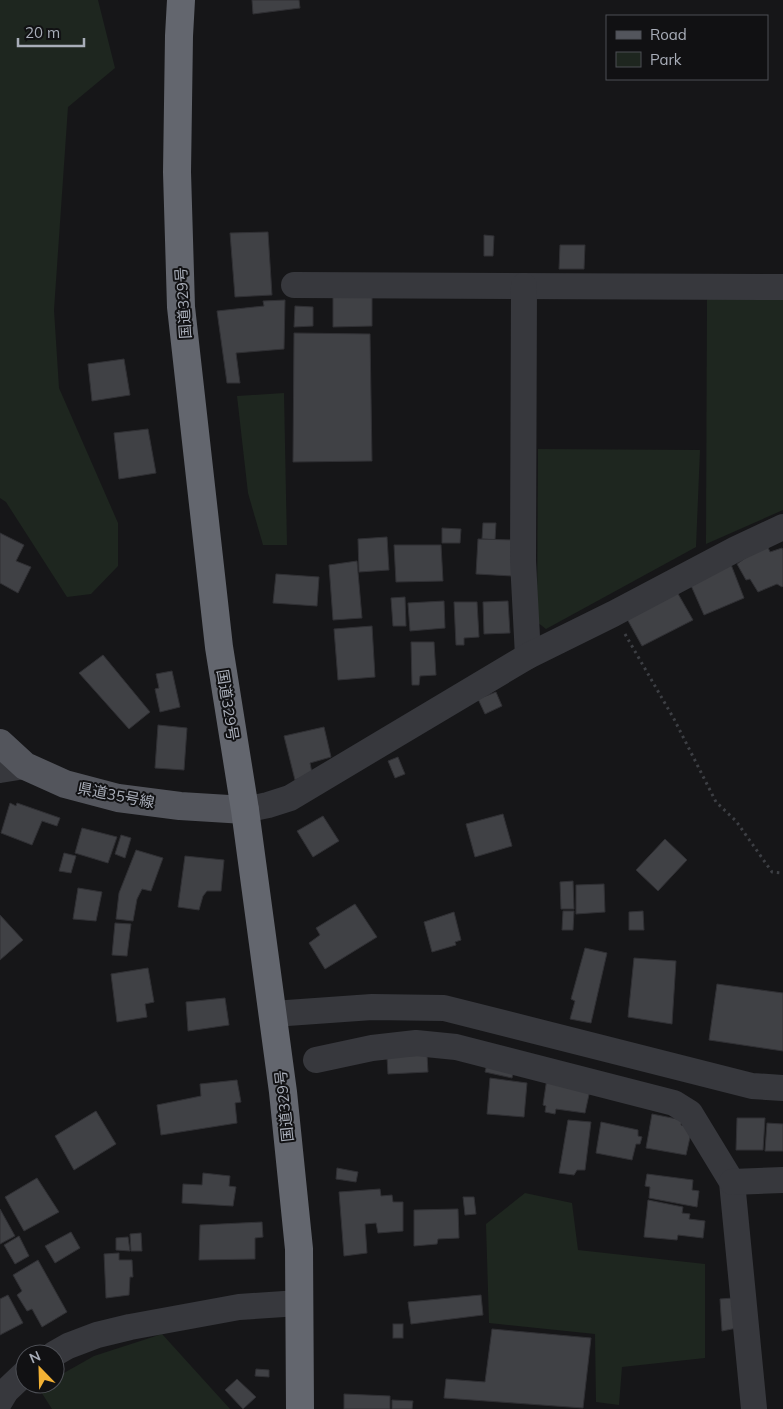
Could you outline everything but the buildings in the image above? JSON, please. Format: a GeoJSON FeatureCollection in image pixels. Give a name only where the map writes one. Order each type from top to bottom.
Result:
{"type":"FeatureCollection","features":[{"type":"Feature","properties":{"kind":"highway","name":"国道329号"},"geometry":{"type":"LineString","coordinates":[[181,0],[177,172],[181,307],[219,647],[245,810],[284,1101],[299,1249],[300,1409]]}},
{"type":"Feature","properties":{"kind":"main road","name":"県道35号線"},"geometry":{"type":"LineString","coordinates":[[0,743],[12,768],[65,784],[118,798],[180,806],[245,810]]}},
{"type":"Feature","properties":{"kind":"street"},"geometry":{"type":"LineString","coordinates":[[294,285],[783,287]]}},
{"type":"Feature","properties":{"kind":"street"},"geometry":{"type":"LineString","coordinates":[[524,286],[523,561],[528,656]]}},
{"type":"Feature","properties":{"kind":"street"},"geometry":{"type":"LineString","coordinates":[[245,810],[290,798],[528,656],[613,614],[736,548],[783,527]]}},
{"type":"Feature","properties":{"kind":"street"},"geometry":{"type":"LineString","coordinates":[[273,1014],[372,1007],[444,1008],[752,1086],[783,1088]]}},
{"type":"Feature","properties":{"kind":"street"},"geometry":{"type":"LineString","coordinates":[[416,1043],[417,1008]]}},
{"type":"Feature","properties":{"kind":"street"},"geometry":{"type":"LineString","coordinates":[[316,1060],[372,1048],[416,1043],[456,1047],[674,1103],[690,1113],[732,1182],[754,1409]]}},
{"type":"Feature","properties":{"kind":"street"},"geometry":{"type":"LineString","coordinates":[[732,1182],[783,1180]]}},
{"type":"Feature","properties":{"kind":"street"},"geometry":{"type":"LineString","coordinates":[[65,1348],[97,1335],[130,1327],[239,1307],[299,1304]]}},
{"type":"Feature","properties":{"kind":"street"},"geometry":{"type":"LineString","coordinates":[[0,1401],[6,1391],[15,1382]]}},
{"type":"Feature","properties":{"kind":"path"},"geometry":{"type":"LineString","coordinates":[[613,614],[674,719],[716,802],[736,821],[772,872],[783,873]]}},
{"type":"Feature","properties":{"kind":"green space"},"geometry":{"type":"Polygon","coordinates":[[[0,0],[98,0],[115,68],[68,107],[54,310],[59,388],[118,523],[118,566],[91,594],[67,597],[6,502],[0,498],[0,0]]]}},
{"type":"Feature","properties":{"kind":"green space"},"geometry":{"type":"Polygon","coordinates":[[[783,297],[783,510],[706,544],[707,298],[783,297]]]}},
{"type":"Feature","properties":{"kind":"green space"},"geometry":{"type":"Polygon","coordinates":[[[284,393],[287,545],[263,545],[248,493],[237,396],[284,393]]]}},
{"type":"Feature","properties":{"kind":"green space"},"geometry":{"type":"Polygon","coordinates":[[[538,449],[700,450],[696,547],[546,629],[537,622],[538,449]]]}},
{"type":"Feature","properties":{"kind":"green space"},"geometry":{"type":"Polygon","coordinates":[[[525,1193],[572,1203],[578,1250],[705,1264],[705,1358],[622,1367],[619,1405],[596,1402],[595,1334],[489,1323],[486,1224],[525,1193]]]}},
{"type":"Feature","properties":{"kind":"green space"},"geometry":{"type":"Polygon","coordinates":[[[162,1334],[230,1409],[52,1409],[42,1394],[65,1394],[65,1372],[94,1356],[162,1334]]]}}]}
